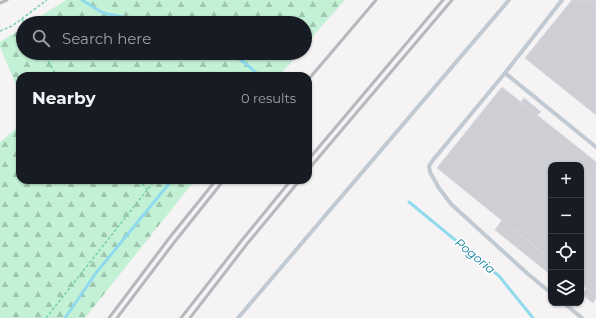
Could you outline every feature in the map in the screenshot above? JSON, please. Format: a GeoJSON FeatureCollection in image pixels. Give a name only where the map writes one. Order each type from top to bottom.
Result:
{"type":"FeatureCollection","features":[{"type":"Feature","properties":{"kind":"lane"},"geometry":{"type":"LineString","coordinates":[[238,318],[509,0]]}},
{"type":"Feature","properties":{"kind":"lane"},"geometry":{"type":"LineString","coordinates":[[548,291],[451,204],[439,188],[430,172],[430,166],[432,160],[505,73],[562,0]]}},
{"type":"Feature","properties":{"kind":"lane"},"geometry":{"type":"LineString","coordinates":[[505,73],[596,147]]}},
{"type":"Feature","properties":{"kind":"lane"},"geometry":{"type":"LineString","coordinates":[[568,306],[582,318]]}},
{"type":"Feature","properties":{"kind":"path"},"geometry":{"type":"LineString","coordinates":[[26,16],[47,0]]}},
{"type":"Feature","properties":{"kind":"path"},"geometry":{"type":"LineString","coordinates":[[0,31],[16,23]]}},
{"type":"Feature","properties":{"kind":"path"},"geometry":{"type":"LineString","coordinates":[[47,60],[55,72]]}},
{"type":"Feature","properties":{"kind":"path"},"geometry":{"type":"LineString","coordinates":[[143,184],[148,190]]}},
{"type":"Feature","properties":{"kind":"path"},"geometry":{"type":"LineString","coordinates":[[46,318],[152,184]]}},
{"type":"Feature","properties":{"kind":"green space"},"geometry":{"type":"Polygon","coordinates":[[[66,0],[345,0],[312,37],[312,16],[41,16],[66,0]]]}},
{"type":"Feature","properties":{"kind":"green space"},"geometry":{"type":"Polygon","coordinates":[[[16,32],[16,60],[293,60],[282,72],[16,72],[16,85],[0,47],[0,42],[16,32]]]}},
{"type":"Feature","properties":{"kind":"green space"},"geometry":{"type":"Polygon","coordinates":[[[16,128],[16,184],[192,184],[85,318],[0,318],[0,142],[16,128]]]}},
{"type":"Feature","properties":{"kind":"building"},"geometry":{"type":"Polygon","coordinates":[[[572,0],[596,0],[596,115],[525,58],[572,0]]]}},
{"type":"Feature","properties":{"kind":"building"},"geometry":{"type":"Polygon","coordinates":[[[502,87],[596,162],[596,296],[584,286],[584,162],[548,162],[548,258],[437,168],[502,87]]]}},
{"type":"Feature","properties":{"kind":"building"},"geometry":{"type":"Polygon","coordinates":[[[524,98],[541,112],[537,115],[521,102],[524,98]]]}},
{"type":"Feature","properties":{"kind":"building"},"geometry":{"type":"Polygon","coordinates":[[[502,220],[548,258],[548,273],[495,230],[502,220]]]}},
{"type":"Feature","properties":{"kind":"building"},"geometry":{"type":"Polygon","coordinates":[[[587,288],[596,296],[593,303],[584,296],[584,292],[587,288]]]}},
{"type":"Feature","properties":{"kind":"waterway","name":"Pogoria"},"geometry":{"type":"LineString","coordinates":[[82,0],[103,13],[118,16]]}},
{"type":"Feature","properties":{"kind":"waterway","name":"Pogoria"},"geometry":{"type":"LineString","coordinates":[[241,60],[255,72]]}},
{"type":"Feature","properties":{"kind":"waterway"},"geometry":{"type":"LineString","coordinates":[[65,318],[96,273],[169,184]]}},
{"type":"Feature","properties":{"kind":"waterway","name":"Pogoria"},"geometry":{"type":"LineString","coordinates":[[409,202],[499,276],[533,318]]}},
{"type":"Feature","properties":{"kind":"railway"},"geometry":{"type":"LineString","coordinates":[[0,3],[7,0]]}},
{"type":"Feature","properties":{"kind":"railway"},"geometry":{"type":"LineString","coordinates":[[312,75],[376,0]]}},
{"type":"Feature","properties":{"kind":"railway"},"geometry":{"type":"LineString","coordinates":[[312,155],[443,0]]}},
{"type":"Feature","properties":{"kind":"railway"},"geometry":{"type":"LineString","coordinates":[[312,165],[452,0]]}},
{"type":"Feature","properties":{"kind":"railway"},"geometry":{"type":"LineString","coordinates":[[109,318],[170,237],[213,184]]}},
{"type":"Feature","properties":{"kind":"railway"},"geometry":{"type":"LineString","coordinates":[[117,318],[221,184]]}},
{"type":"Feature","properties":{"kind":"railway"},"geometry":{"type":"LineString","coordinates":[[181,318],[288,184]]}},
{"type":"Feature","properties":{"kind":"railway"},"geometry":{"type":"LineString","coordinates":[[190,318],[247,244],[297,184]]}}]}
